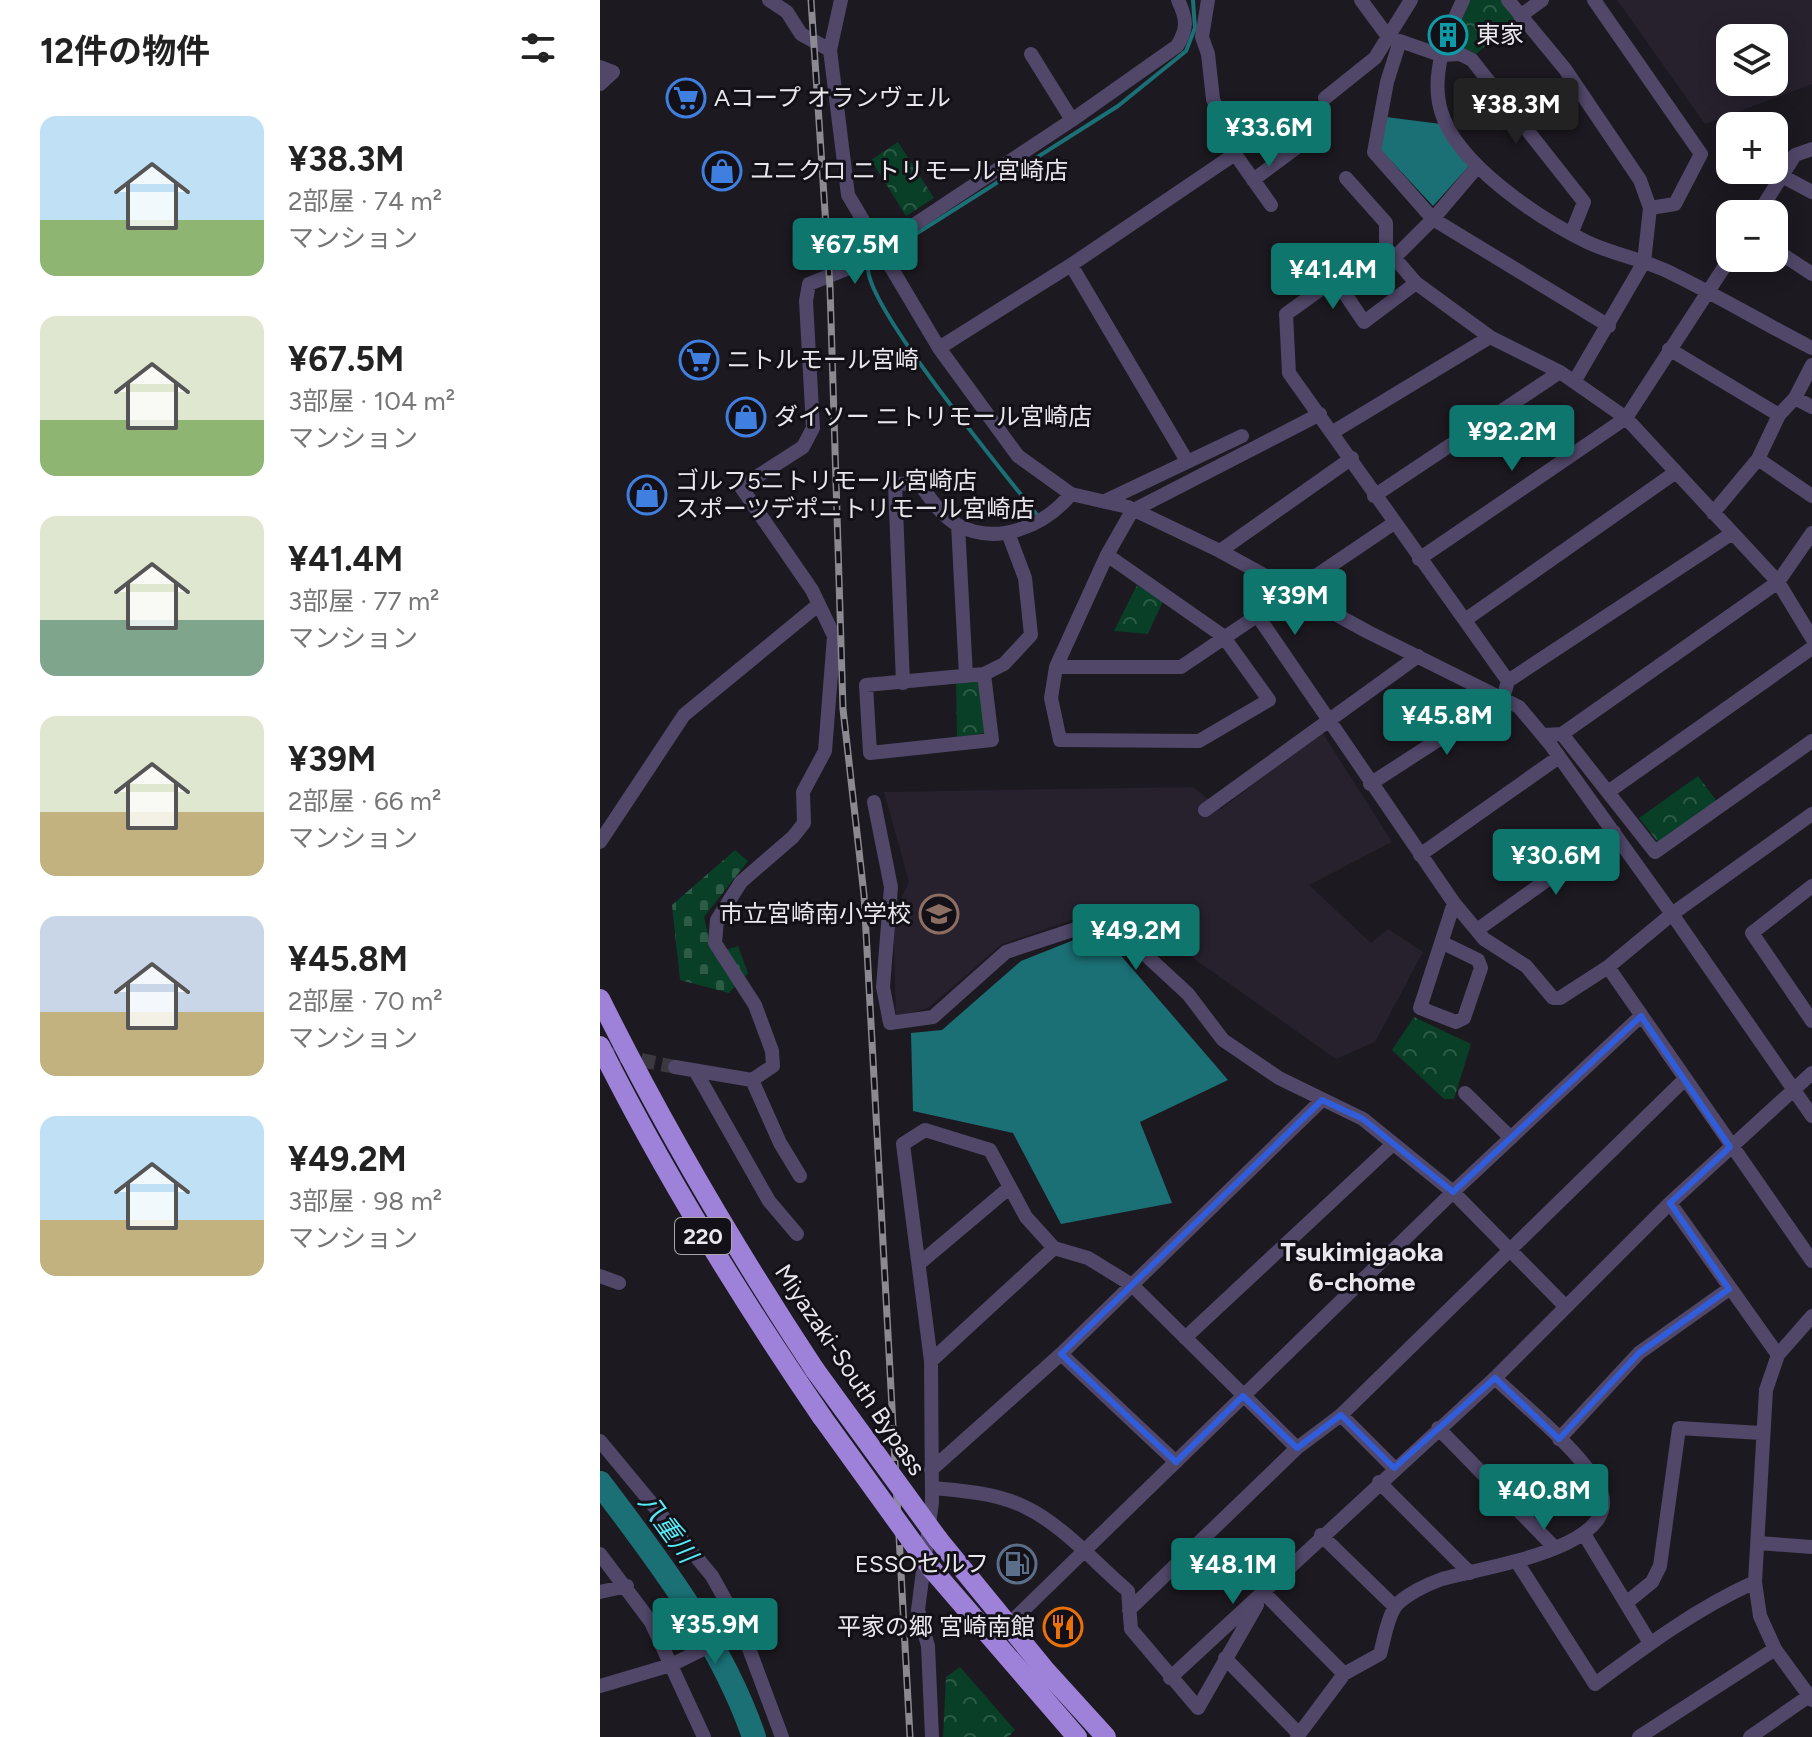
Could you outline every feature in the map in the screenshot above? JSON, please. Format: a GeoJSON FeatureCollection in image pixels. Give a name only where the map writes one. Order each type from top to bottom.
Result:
{"type":"FeatureCollection","features":[{"type":"Feature","properties":{"kind":"highway","name":"Miyazaki-South Bypass"},"geometry":{"type":"LineString","coordinates":[[600,999],[652,1103],[727,1235],[815,1370],[938,1539],[1106,1737]]}},
{"type":"Feature","properties":{"kind":"highway","name":"Miyazaki-South Bypass"},"geometry":{"type":"LineString","coordinates":[[600,1046],[640,1125],[712,1251],[822,1417],[931,1568],[1077,1737]]}},
{"type":"Feature","properties":{"kind":"street"},"geometry":{"type":"LineString","coordinates":[[769,0],[787,12],[801,34],[830,50]]}},
{"type":"Feature","properties":{"kind":"street"},"geometry":{"type":"LineString","coordinates":[[841,0],[830,50],[848,195],[939,348],[1018,456],[1071,494],[1132,511],[1220,551],[1293,592],[1519,707],[1614,832],[1812,1116]]}},
{"type":"Feature","properties":{"kind":"street"},"geometry":{"type":"LineString","coordinates":[[675,1067],[752,1080],[773,1066],[772,1051],[755,1005],[715,943],[717,920],[741,882],[793,837],[804,823],[803,792],[825,751],[834,636],[818,605],[741,487],[803,447],[813,428],[806,301],[809,284],[849,268],[877,246],[1072,120],[1177,46],[1186,31],[1186,16],[1178,0]]}},
{"type":"Feature","properties":{"kind":"street"},"geometry":{"type":"LineString","coordinates":[[1208,0],[1202,37],[1208,54],[1213,99],[1235,154],[1271,205]]}},
{"type":"Feature","properties":{"kind":"street"},"geometry":{"type":"LineString","coordinates":[[1361,0],[1389,38]]}},
{"type":"Feature","properties":{"kind":"street"},"geometry":{"type":"LineString","coordinates":[[1325,98],[1375,58],[1411,0]]}},
{"type":"Feature","properties":{"kind":"street"},"geometry":{"type":"LineString","coordinates":[[1463,0],[1440,55],[1438,83],[1441,112],[1457,142],[1478,166],[1512,195],[1588,242],[1644,262],[1812,348]]}},
{"type":"Feature","properties":{"kind":"street"},"geometry":{"type":"LineString","coordinates":[[1508,0],[1574,82],[1640,180],[1650,208],[1644,262],[1574,382]]}},
{"type":"Feature","properties":{"kind":"street"},"geometry":{"type":"LineString","coordinates":[[1520,16],[1542,0]]}},
{"type":"Feature","properties":{"kind":"street"},"geometry":{"type":"LineString","coordinates":[[1594,0],[1701,154],[1675,204],[1650,208]]}},
{"type":"Feature","properties":{"kind":"street"},"geometry":{"type":"LineString","coordinates":[[1572,232],[1584,202],[1472,60],[1460,54],[1440,55],[1400,41],[1387,82],[1374,152],[1433,219],[1609,326]]}},
{"type":"Feature","properties":{"kind":"street"},"geometry":{"type":"LineString","coordinates":[[1031,54],[1072,120]]}},
{"type":"Feature","properties":{"kind":"street"},"geometry":{"type":"LineString","coordinates":[[600,67],[613,72],[600,84]]}},
{"type":"Feature","properties":{"kind":"street"},"geometry":{"type":"LineString","coordinates":[[1253,180],[1296,148]]}},
{"type":"Feature","properties":{"kind":"street"},"geometry":{"type":"LineString","coordinates":[[1788,166],[1795,155],[1812,149]]}},
{"type":"Feature","properties":{"kind":"street"},"geometry":{"type":"LineString","coordinates":[[939,348],[1071,265],[1235,154]]}},
{"type":"Feature","properties":{"kind":"street"},"geometry":{"type":"LineString","coordinates":[[1393,259],[1433,219],[1478,166]]}},
{"type":"Feature","properties":{"kind":"street"},"geometry":{"type":"LineString","coordinates":[[1346,178],[1386,223],[1386,248],[1416,283],[1490,337],[1560,372],[1626,418],[1778,582],[1812,638]]}},
{"type":"Feature","properties":{"kind":"street"},"geometry":{"type":"LineString","coordinates":[[1788,179],[1812,192]]}},
{"type":"Feature","properties":{"kind":"street"},"geometry":{"type":"LineString","coordinates":[[1788,258],[1812,274]]}},
{"type":"Feature","properties":{"kind":"street"},"geometry":{"type":"LineString","coordinates":[[1071,265],[1187,461]]}},
{"type":"Feature","properties":{"kind":"street"},"geometry":{"type":"LineString","coordinates":[[1419,559],[1626,418],[1721,272]]}},
{"type":"Feature","properties":{"kind":"street"},"geometry":{"type":"LineString","coordinates":[[1416,283],[1364,322],[1335,279],[1286,314],[1289,373],[1303,397],[1320,414],[1352,458],[1374,496],[1508,681]]}},
{"type":"Feature","properties":{"kind":"street"},"geometry":{"type":"LineString","coordinates":[[1333,432],[1490,337]]}},
{"type":"Feature","properties":{"kind":"street"},"geometry":{"type":"LineString","coordinates":[[1669,349],[1779,415]]}},
{"type":"Feature","properties":{"kind":"street"},"geometry":{"type":"LineString","coordinates":[[1713,513],[1758,459],[1779,415],[1795,398],[1812,365]]}},
{"type":"Feature","properties":{"kind":"street"},"geometry":{"type":"LineString","coordinates":[[1374,496],[1560,372]]}},
{"type":"Feature","properties":{"kind":"street"},"geometry":{"type":"LineString","coordinates":[[1795,398],[1812,407]]}},
{"type":"Feature","properties":{"kind":"street"},"geometry":{"type":"LineString","coordinates":[[1107,555],[1223,636],[1269,700],[1199,741],[1060,740],[1051,698],[1056,667],[1107,555],[1132,511],[1320,414]]}},
{"type":"Feature","properties":{"kind":"street"},"geometry":{"type":"LineString","coordinates":[[1105,501],[1242,436]]}},
{"type":"Feature","properties":{"kind":"street"},"geometry":{"type":"LineString","coordinates":[[1220,551],[1352,458]]}},
{"type":"Feature","properties":{"kind":"street"},"geometry":{"type":"LineString","coordinates":[[1758,459],[1812,496]]}},
{"type":"Feature","properties":{"kind":"street"},"geometry":{"type":"LineString","coordinates":[[1465,620],[1676,472]]}},
{"type":"Feature","properties":{"kind":"street"},"geometry":{"type":"LineString","coordinates":[[903,683],[895,484],[919,483],[940,511],[958,525],[992,535],[1008,533],[1055,514],[1071,494]]}},
{"type":"Feature","properties":{"kind":"street"},"geometry":{"type":"LineString","coordinates":[[1056,667],[1181,667],[1394,523]]}},
{"type":"Feature","properties":{"kind":"street"},"geometry":{"type":"LineString","coordinates":[[958,525],[966,676]]}},
{"type":"Feature","properties":{"kind":"street"},"geometry":{"type":"LineString","coordinates":[[984,674],[992,740],[870,753],[866,685],[984,674],[1004,664],[1031,635],[1025,578],[1008,533]]}},
{"type":"Feature","properties":{"kind":"street"},"geometry":{"type":"LineString","coordinates":[[1543,735],[1562,734],[1778,582],[1812,533]]}},
{"type":"Feature","properties":{"kind":"street"},"geometry":{"type":"LineString","coordinates":[[1370,784],[1503,698],[1508,681],[1731,534]]}},
{"type":"Feature","properties":{"kind":"street"},"geometry":{"type":"LineString","coordinates":[[600,842],[684,715],[818,605]]}},
{"type":"Feature","properties":{"kind":"street"},"geometry":{"type":"LineString","coordinates":[[1257,615],[1454,903],[1477,930],[1526,966],[1553,998],[1560,998],[1608,967],[1672,914],[1812,814]]}},
{"type":"Feature","properties":{"kind":"street"},"geometry":{"type":"LineString","coordinates":[[1608,792],[1812,648]]}},
{"type":"Feature","properties":{"kind":"street"},"geometry":{"type":"LineString","coordinates":[[1205,810],[1329,717],[1418,656]]}},
{"type":"Feature","properties":{"kind":"street"},"geometry":{"type":"LineString","coordinates":[[1562,734],[1655,852],[1812,741]]}},
{"type":"Feature","properties":{"kind":"street"},"geometry":{"type":"LineString","coordinates":[[1420,855],[1559,757]]}},
{"type":"Feature","properties":{"kind":"street"},"geometry":{"type":"LineString","coordinates":[[874,802],[891,887],[883,987],[890,1023],[933,1017],[1006,952],[1094,923],[1110,922],[1188,994],[1223,1040],[1279,1078],[1363,1119],[1453,1192],[1564,1305]]}},
{"type":"Feature","properties":{"kind":"street"},"geometry":{"type":"LineString","coordinates":[[1477,930],[1614,832]]}},
{"type":"Feature","properties":{"kind":"street"},"geometry":{"type":"LineString","coordinates":[[1812,886],[1752,933],[1812,1021]]}},
{"type":"Feature","properties":{"kind":"street"},"geometry":{"type":"LineString","coordinates":[[1443,943],[1478,960],[1481,968],[1464,1018],[1456,1022],[1420,1008],[1454,903]]}},
{"type":"Feature","properties":{"kind":"street"},"geometry":{"type":"LineString","coordinates":[[1608,967],[1812,1261]]}},
{"type":"Feature","properties":{"kind":"street"},"geometry":{"type":"LineString","coordinates":[[1008,1625],[1080,1551],[1176,1462],[1453,1192],[1641,1016]]}},
{"type":"Feature","properties":{"kind":"street"},"geometry":{"type":"LineString","coordinates":[[696,1072],[769,1201],[797,1234]]}},
{"type":"Feature","properties":{"kind":"street"},"geometry":{"type":"LineString","coordinates":[[1170,1678],[1321,1535],[1495,1378],[1564,1305],[1670,1203],[1812,1073]]}},
{"type":"Feature","properties":{"kind":"street"},"geometry":{"type":"LineString","coordinates":[[752,1080],[780,1143],[800,1176]]}},
{"type":"Feature","properties":{"kind":"street"},"geometry":{"type":"LineString","coordinates":[[1129,1610],[1297,1448],[1341,1415],[1684,1080]]}},
{"type":"Feature","properties":{"kind":"street"},"geometry":{"type":"LineString","coordinates":[[1465,1093],[1511,1138]]}},
{"type":"Feature","properties":{"kind":"street"},"geometry":{"type":"LineString","coordinates":[[931,1470],[1061,1354],[1322,1100]]}},
{"type":"Feature","properties":{"kind":"street"},"geometry":{"type":"LineString","coordinates":[[932,1737],[928,1646],[918,1610],[933,1488],[931,1361],[903,1144],[925,1130],[990,1150],[1026,1217],[1054,1248],[1088,1258],[1132,1285],[1297,1448]]}},
{"type":"Feature","properties":{"kind":"street"},"geometry":{"type":"LineString","coordinates":[[1185,1338],[1393,1144]]}},
{"type":"Feature","properties":{"kind":"street"},"geometry":{"type":"LineString","coordinates":[[920,1263],[1009,1188]]}},
{"type":"Feature","properties":{"kind":"street"},"geometry":{"type":"LineString","coordinates":[[1670,1203],[1778,1355]]}},
{"type":"Feature","properties":{"kind":"street"},"geometry":{"type":"LineString","coordinates":[[931,1361],[1054,1248]]}},
{"type":"Feature","properties":{"kind":"street"},"geometry":{"type":"LineString","coordinates":[[600,1276],[619,1283]]}},
{"type":"Feature","properties":{"kind":"street"},"geometry":{"type":"LineString","coordinates":[[1559,1439],[1639,1353],[1729,1289]]}},
{"type":"Feature","properties":{"kind":"street"},"geometry":{"type":"LineString","coordinates":[[1750,1737],[1811,1696],[1775,1649],[1760,1616],[1755,1582],[1761,1433],[1766,1390],[1778,1355],[1812,1316]]}},
{"type":"Feature","properties":{"kind":"street"},"geometry":{"type":"LineString","coordinates":[[1061,1354],[1176,1462]]}},
{"type":"Feature","properties":{"kind":"street"},"geometry":{"type":"LineString","coordinates":[[1225,1658],[1298,1736],[1344,1674],[1380,1654],[1395,1607],[1439,1580],[1517,1562],[1584,1534],[1598,1519],[1604,1502],[1598,1483],[1559,1439],[1495,1378]]}},
{"type":"Feature","properties":{"kind":"street"},"geometry":{"type":"LineString","coordinates":[[1341,1415],[1394,1468]]}},
{"type":"Feature","properties":{"kind":"street"},"geometry":{"type":"LineString","coordinates":[[1438,1428],[1555,1548]]}},
{"type":"Feature","properties":{"kind":"street"},"geometry":{"type":"LineString","coordinates":[[1626,1603],[1652,1582],[1660,1566],[1679,1428],[1761,1433]]}},
{"type":"Feature","properties":{"kind":"street"},"geometry":{"type":"LineString","coordinates":[[600,1441],[712,1576],[782,1737]]}},
{"type":"Feature","properties":{"kind":"street"},"geometry":{"type":"LineString","coordinates":[[1379,1482],[1470,1573]]}},
{"type":"Feature","properties":{"kind":"street"},"geometry":{"type":"LineString","coordinates":[[933,1488],[969,1491],[1026,1508],[1080,1551],[1128,1591],[1131,1629],[1198,1708],[1225,1658],[1277,1579]]}},
{"type":"Feature","properties":{"kind":"street"},"geometry":{"type":"LineString","coordinates":[[1584,1534],[1650,1643]]}},
{"type":"Feature","properties":{"kind":"street"},"geometry":{"type":"LineString","coordinates":[[1321,1535],[1395,1607]]}},
{"type":"Feature","properties":{"kind":"street"},"geometry":{"type":"LineString","coordinates":[[1758,1543],[1812,1547]]}},
{"type":"Feature","properties":{"kind":"street"},"geometry":{"type":"LineString","coordinates":[[600,1554],[627,1586],[676,1662],[704,1737]]}},
{"type":"Feature","properties":{"kind":"street"},"geometry":{"type":"LineString","coordinates":[[1517,1562],[1595,1684],[1650,1643],[1721,1597],[1755,1582]]}},
{"type":"Feature","properties":{"kind":"street"},"geometry":{"type":"LineString","coordinates":[[600,1592],[627,1586]]}},
{"type":"Feature","properties":{"kind":"street"},"geometry":{"type":"LineString","coordinates":[[1265,1594],[1344,1674]]}},
{"type":"Feature","properties":{"kind":"street"},"geometry":{"type":"LineString","coordinates":[[600,1686],[676,1662],[737,1634]]}},
{"type":"Feature","properties":{"kind":"street"},"geometry":{"type":"LineString","coordinates":[[1639,1737],[1775,1649]]}},
{"type":"Feature","properties":{"kind":"highlighted area"},"geometry":{"type":"Polygon","coordinates":[[[1641,1016],[1730,1147],[1670,1203],[1729,1289],[1639,1353],[1559,1439],[1495,1378],[1394,1468],[1341,1415],[1297,1448],[1243,1396],[1176,1462],[1061,1354],[1322,1100],[1363,1119],[1453,1192],[1641,1016]]]}},
{"type":"Feature","properties":{"kind":"shaded area"},"geometry":{"type":"Polygon","coordinates":[[[1617,0],[1812,0],[1812,84],[1788,93],[1788,24],[1716,24],[1716,96],[1780,96],[1737,112],[1716,112],[1716,120],[1705,124],[1617,0]]]}},
{"type":"Feature","properties":{"kind":"shaded area"},"geometry":{"type":"Polygon","coordinates":[[[1322,732],[1392,842],[1309,885],[1371,943],[1388,929],[1423,952],[1375,1042],[1336,1059],[1129,913],[1095,912],[1002,944],[928,1008],[896,1017],[893,916],[909,882],[884,792],[1193,787],[1221,809],[1322,732]]]}},
{"type":"Feature","properties":{"kind":"green space"},"geometry":{"type":"Polygon","coordinates":[[[1467,0],[1503,0],[1516,19],[1474,56],[1445,45],[1467,0]]]}},
{"type":"Feature","properties":{"kind":"green space"},"geometry":{"type":"Polygon","coordinates":[[[898,142],[934,198],[906,216],[871,160],[898,142]]]}},
{"type":"Feature","properties":{"kind":"green space"},"geometry":{"type":"Polygon","coordinates":[[[1137,585],[1163,601],[1148,634],[1114,631],[1137,585]]]}},
{"type":"Feature","properties":{"kind":"green space"},"geometry":{"type":"Polygon","coordinates":[[[956,682],[980,682],[985,733],[957,737],[956,682]]]}},
{"type":"Feature","properties":{"kind":"green space"},"geometry":{"type":"Polygon","coordinates":[[[1698,776],[1718,803],[1658,842],[1639,818],[1698,776]]]}},
{"type":"Feature","properties":{"kind":"green space"},"geometry":{"type":"Polygon","coordinates":[[[735,850],[748,861],[704,917],[713,954],[738,946],[748,973],[729,993],[680,980],[672,905],[735,850]]]}},
{"type":"Feature","properties":{"kind":"green space"},"geometry":{"type":"Polygon","coordinates":[[[1414,1017],[1471,1044],[1454,1099],[1444,1099],[1392,1050],[1414,1017]]]}},
{"type":"Feature","properties":{"kind":"green space"},"geometry":{"type":"Polygon","coordinates":[[[960,1667],[1015,1730],[1008,1737],[943,1737],[946,1677],[960,1667]]]}},
{"type":"Feature","properties":{"kind":"water"},"geometry":{"type":"Polygon","coordinates":[[[1386,117],[1441,124],[1469,166],[1433,206],[1381,150],[1386,117]]]}},
{"type":"Feature","properties":{"kind":"water"},"geometry":{"type":"Polygon","coordinates":[[[1099,930],[1228,1080],[1140,1122],[1172,1203],[1061,1224],[1013,1133],[913,1111],[911,1033],[942,1030],[1021,961],[1099,930]]]}},
{"type":"Feature","properties":{"kind":"waterway"},"geometry":{"type":"LineString","coordinates":[[1037,515],[914,354],[874,290],[868,269],[911,237],[1118,106],[1186,51],[1195,28],[1193,0]]}},
{"type":"Feature","properties":{"kind":"waterway","name":"八重川"},"geometry":{"type":"LineString","coordinates":[[600,1483],[666,1573],[707,1636],[741,1702],[754,1737]]}},
{"type":"Feature","properties":{"kind":"tunnel"},"geometry":{"type":"LineString","coordinates":[[600,1052],[675,1067]]}},
{"type":"Feature","properties":{"kind":"railway"},"geometry":{"type":"LineString","coordinates":[[811,0],[830,287],[843,709],[864,895],[910,1737]]}},
{"type":"Feature","properties":{"kind":"place","name":"東家"},"geometry":{"type":"Point","coordinates":[1448,35]}},
{"type":"Feature","properties":{"kind":"place","name":"Aコープ オランヴェル"},"geometry":{"type":"Point","coordinates":[686,98]}},
{"type":"Feature","properties":{"kind":"place","name":"ユニクロ ニトリモール宮崎店"},"geometry":{"type":"Point","coordinates":[722,171]}},
{"type":"Feature","properties":{"kind":"place","name":"ニトルモール宮崎"},"geometry":{"type":"Point","coordinates":[699,360]}},
{"type":"Feature","properties":{"kind":"place","name":"ダイソー ニトリモール宮崎店"},"geometry":{"type":"Point","coordinates":[746,417]}},
{"type":"Feature","properties":{"kind":"place","name":"ゴルフ5ニトリモール宮崎店 スポーツデポニトリモール宮崎店"},"geometry":{"type":"Point","coordinates":[647,495]}},
{"type":"Feature","properties":{"kind":"place","name":"市立宮崎南小学校"},"geometry":{"type":"Point","coordinates":[939,914]}},
{"type":"Feature","properties":{"kind":"place","name":"ESSOセルフ"},"geometry":{"type":"Point","coordinates":[1017,1564]}},
{"type":"Feature","properties":{"kind":"place","name":"平家の郷 宮崎南館"},"geometry":{"type":"Point","coordinates":[1063,1627]}},
{"type":"Feature","properties":{"kind":"district","name":"Tsukimigaoka 6-chome"},"geometry":{"type":"Point","coordinates":[1362,1267]}}]}
